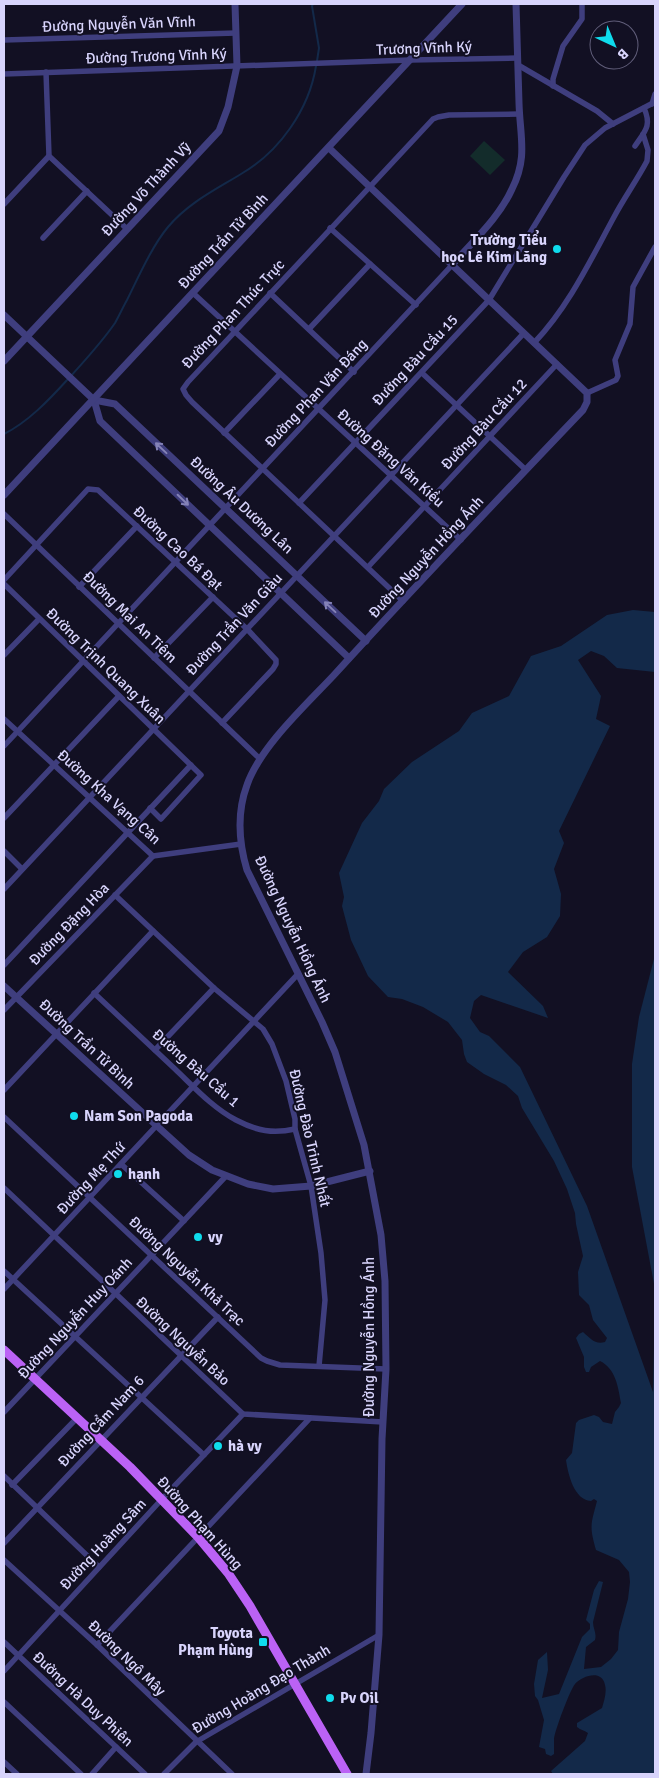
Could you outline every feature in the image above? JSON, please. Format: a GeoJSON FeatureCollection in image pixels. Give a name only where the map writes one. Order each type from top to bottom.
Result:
{"type":"FeatureCollection","features":[{"type":"Feature","properties":{"kind":"main road","name":"Đường Phạm Hùng"},"geometry":{"type":"LineString","coordinates":[[4,1350],[101,1440],[198,1537],[240,1590],[347,1774]]}},
{"type":"Feature","properties":{"kind":"street","name":"Đường Võ Thành Vỹ"},"geometry":{"type":"LineString","coordinates":[[4,361],[219,131],[228,107],[237,66],[235,4]]}},
{"type":"Feature","properties":{"kind":"street","name":"Đường Trần Tử Bình"},"geometry":{"type":"LineString","coordinates":[[4,496],[462,4]]}},
{"type":"Feature","properties":{"kind":"street","name":"Đường Phan Văn Đáng"},"geometry":{"type":"LineString","coordinates":[[4,746],[319,410],[494,217],[511,192],[516,180],[523,148],[519,114],[516,4]]}},
{"type":"Feature","properties":{"kind":"street"},"geometry":{"type":"LineString","coordinates":[[554,86],[553,79],[563,46],[582,19],[582,4]]}},
{"type":"Feature","properties":{"kind":"street","name":"Đường Nguyễn Văn Vĩnh"},"geometry":{"type":"LineString","coordinates":[[4,40],[236,33]]}},
{"type":"Feature","properties":{"kind":"street","name":"Trương Vĩnh Ký"},"geometry":{"type":"LineString","coordinates":[[308,64],[410,60],[518,61]]}},
{"type":"Feature","properties":{"kind":"street"},"geometry":{"type":"LineString","coordinates":[[518,61],[613,124]]}},
{"type":"Feature","properties":{"kind":"street","name":"Đường Trương Vĩnh Ký"},"geometry":{"type":"LineString","coordinates":[[4,74],[308,64]]}},
{"type":"Feature","properties":{"kind":"street"},"geometry":{"type":"LineString","coordinates":[[4,204],[49,156],[46,72]]}},
{"type":"Feature","properties":{"kind":"street"},"geometry":{"type":"LineString","coordinates":[[654,103],[655,94]]}},
{"type":"Feature","properties":{"kind":"street","name":"Đường Bàu Cầu 15"},"geometry":{"type":"LineString","coordinates":[[299,504],[489,300],[585,145],[605,128],[654,103]]}},
{"type":"Feature","properties":{"kind":"street"},"geometry":{"type":"LineString","coordinates":[[635,146],[648,124],[644,108]]}},
{"type":"Feature","properties":{"kind":"street","name":"Đường Phan Thúc Trực"},"geometry":{"type":"LineString","coordinates":[[403,601],[224,433],[186,395],[183,389],[429,123],[438,117],[448,115],[519,114]]}},
{"type":"Feature","properties":{"kind":"street"},"geometry":{"type":"LineString","coordinates":[[534,343],[558,315],[575,290],[614,216],[647,161],[648,150],[643,134]]}},
{"type":"Feature","properties":{"kind":"street"},"geometry":{"type":"LineString","coordinates":[[329,148],[587,393],[616,380],[618,376],[615,360],[630,324],[633,287],[655,248]]}},
{"type":"Feature","properties":{"kind":"street"},"geometry":{"type":"LineString","coordinates":[[49,156],[127,229]]}},
{"type":"Feature","properties":{"kind":"street"},"geometry":{"type":"LineString","coordinates":[[42,238],[87,191]]}},
{"type":"Feature","properties":{"kind":"street"},"geometry":{"type":"LineString","coordinates":[[330,228],[416,305]]}},
{"type":"Feature","properties":{"kind":"street"},"geometry":{"type":"LineString","coordinates":[[308,329],[370,264]]}},
{"type":"Feature","properties":{"kind":"street","name":"Đường Đặng Văn Kiều"},"geometry":{"type":"LineString","coordinates":[[194,293],[461,540]]}},
{"type":"Feature","properties":{"kind":"street"},"geometry":{"type":"LineString","coordinates":[[270,293],[354,372]]}},
{"type":"Feature","properties":{"kind":"street","name":"Đường Âu Dương Lân"},"geometry":{"type":"LineString","coordinates":[[4,315],[94,400],[100,421],[349,658]]}},
{"type":"Feature","properties":{"kind":"street","name":"Đường Trần Văn Giàu"},"geometry":{"type":"LineString","coordinates":[[4,889],[524,333]]}},
{"type":"Feature","properties":{"kind":"street","name":"Đường Bàu Cầu 12"},"geometry":{"type":"LineString","coordinates":[[368,567],[557,364]]}},
{"type":"Feature","properties":{"kind":"street"},"geometry":{"type":"LineString","coordinates":[[422,373],[526,470]]}},
{"type":"Feature","properties":{"kind":"street"},"geometry":{"type":"LineString","coordinates":[[224,433],[280,374]]}},
{"type":"Feature","properties":{"kind":"street","name":"Đường Nguyễn Hồng Ánh"},"geometry":{"type":"LineString","coordinates":[[366,1774],[379,1635],[383,1422],[386,1369],[385,1281],[381,1235],[364,1145],[335,1052],[247,870],[241,844],[242,802],[247,785],[260,759],[275,740],[349,658],[583,410],[587,402],[587,393]]}},
{"type":"Feature","properties":{"kind":"street","name":"Đường Âu Dương Lân"},"geometry":{"type":"LineString","coordinates":[[94,400],[116,404],[366,641]]}},
{"type":"Feature","properties":{"kind":"street","name":"Đường Cao Bá Đạt"},"geometry":{"type":"LineString","coordinates":[[4,580],[88,489],[98,490],[247,629],[273,656],[276,664],[222,723]]}},
{"type":"Feature","properties":{"kind":"street","name":"Đường Mai An Tiêm"},"geometry":{"type":"LineString","coordinates":[[4,514],[260,759]]}},
{"type":"Feature","properties":{"kind":"street"},"geometry":{"type":"LineString","coordinates":[[79,586],[137,526]]}},
{"type":"Feature","properties":{"kind":"street","name":"Đường Trịnh Quang Xuân"},"geometry":{"type":"LineString","coordinates":[[4,584],[190,764]]}},
{"type":"Feature","properties":{"kind":"street"},"geometry":{"type":"LineString","coordinates":[[154,658],[213,597]]}},
{"type":"Feature","properties":{"kind":"street"},"geometry":{"type":"LineString","coordinates":[[4,655],[39,619]]}},
{"type":"Feature","properties":{"kind":"street"},"geometry":{"type":"LineString","coordinates":[[4,818],[119,696]]}},
{"type":"Feature","properties":{"kind":"street","name":"Đường Kha Vạng Cân"},"geometry":{"type":"LineString","coordinates":[[4,719],[153,856],[241,844]]}},
{"type":"Feature","properties":{"kind":"street"},"geometry":{"type":"LineString","coordinates":[[4,965],[190,764],[201,775],[160,819],[150,808]]}},
{"type":"Feature","properties":{"kind":"street"},"geometry":{"type":"LineString","coordinates":[[4,851],[22,869]]}},
{"type":"Feature","properties":{"kind":"street","name":"Đường Đặng Hòa"},"geometry":{"type":"LineString","coordinates":[[4,1010],[153,856]]}},
{"type":"Feature","properties":{"kind":"street","name":"Đường Đào Trinh Nhất"},"geometry":{"type":"LineString","coordinates":[[115,894],[214,988],[263,1029],[272,1044],[286,1081],[295,1119],[295,1130],[311,1186],[323,1271],[325,1300],[319,1366]]}},
{"type":"Feature","properties":{"kind":"street"},"geometry":{"type":"LineString","coordinates":[[4,1090],[153,930]]}},
{"type":"Feature","properties":{"kind":"street","name":"Đường Mẹ Thứ"},"geometry":{"type":"LineString","coordinates":[[4,1288],[298,974]]}},
{"type":"Feature","properties":{"kind":"street","name":"Đường Trần Tử Bình"},"geometry":{"type":"LineString","coordinates":[[4,986],[157,1126],[190,1155],[212,1170],[248,1184],[273,1189],[311,1186],[370,1171]]}},
{"type":"Feature","properties":{"kind":"street"},"geometry":{"type":"LineString","coordinates":[[155,1050],[214,988]]}},
{"type":"Feature","properties":{"kind":"street","name":"Đường Bàu Cầu 1"},"geometry":{"type":"LineString","coordinates":[[94,993],[216,1107],[238,1121],[268,1132],[278,1133],[295,1130]]}},
{"type":"Feature","properties":{"kind":"street","name":"Đường Nguyễn Khả Trạc"},"geometry":{"type":"LineString","coordinates":[[4,1117],[254,1351],[267,1361],[280,1365],[386,1369]]}},
{"type":"Feature","properties":{"kind":"street"},"geometry":{"type":"LineString","coordinates":[[121,1164],[184,1221]]}},
{"type":"Feature","properties":{"kind":"street","name":"Đường Nguyễn Huy Oánh"},"geometry":{"type":"LineString","coordinates":[[4,1412],[226,1176]]}},
{"type":"Feature","properties":{"kind":"street","name":"Đường Nguyễn Bảo"},"geometry":{"type":"LineString","coordinates":[[4,1188],[243,1414]]}},
{"type":"Feature","properties":{"kind":"street"},"geometry":{"type":"LineString","coordinates":[[4,1271],[204,1455]]}},
{"type":"Feature","properties":{"kind":"street","name":"Đường Cẩm Nam 6"},"geometry":{"type":"LineString","coordinates":[[4,1543],[218,1317]]}},
{"type":"Feature","properties":{"kind":"street"},"geometry":{"type":"LineString","coordinates":[[243,1414],[383,1422]]}},
{"type":"Feature","properties":{"kind":"street","name":"Đường Hoàng Sâm"},"geometry":{"type":"LineString","coordinates":[[4,1671],[243,1414]]}},
{"type":"Feature","properties":{"kind":"street"},"geometry":{"type":"LineString","coordinates":[[12,1485],[77,1418]]}},
{"type":"Feature","properties":{"kind":"street"},"geometry":{"type":"LineString","coordinates":[[97,1645],[310,1418]]}},
{"type":"Feature","properties":{"kind":"street"},"geometry":{"type":"LineString","coordinates":[[4,1476],[100,1567]]}},
{"type":"Feature","properties":{"kind":"street","name":"Đường Ngô Mây"},"geometry":{"type":"LineString","coordinates":[[4,1560],[97,1645],[196,1742],[232,1774]]}},
{"type":"Feature","properties":{"kind":"street","name":"Đường Hoàng Đạo Thành"},"geometry":{"type":"LineString","coordinates":[[164,1774],[196,1742],[379,1635]]}},
{"type":"Feature","properties":{"kind":"street","name":"Đường Hà Duy Phiên"},"geometry":{"type":"LineString","coordinates":[[4,1642],[145,1774]]}},
{"type":"Feature","properties":{"kind":"street"},"geometry":{"type":"LineString","coordinates":[[4,1702],[81,1774]]}},
{"type":"Feature","properties":{"kind":"street"},"geometry":{"type":"LineString","coordinates":[[92,1774],[116,1748]]}},
{"type":"Feature","properties":{"kind":"street"},"geometry":{"type":"LineString","coordinates":[[4,1762],[16,1774]]}},
{"type":"Feature","properties":{"kind":"green space"},"geometry":{"type":"Polygon","coordinates":[[[484,141],[505,160],[490,175],[470,156],[484,141]]]}},
{"type":"Feature","properties":{"kind":"water"},"geometry":{"type":"Polygon","coordinates":[[[633,610],[655,612],[655,672],[617,668],[604,656],[591,651],[578,660],[601,696],[596,719],[610,726],[559,831],[564,843],[554,869],[561,894],[560,916],[547,937],[523,952],[508,972],[543,1006],[548,1018],[481,995],[474,1001],[470,1018],[480,1032],[489,1036],[520,1067],[587,1206],[653,1392],[655,1302],[655,1774],[553,1774],[551,1771],[585,1741],[588,1733],[579,1729],[577,1723],[602,1708],[606,1688],[603,1680],[596,1676],[587,1677],[575,1684],[557,1727],[554,1739],[554,1754],[551,1756],[546,1754],[545,1749],[539,1747],[544,1720],[535,1696],[534,1684],[538,1660],[547,1652],[548,1670],[542,1698],[559,1694],[582,1637],[590,1629],[590,1624],[586,1620],[594,1590],[599,1581],[603,1582],[593,1622],[595,1640],[586,1647],[584,1669],[601,1667],[618,1650],[619,1632],[628,1599],[629,1572],[619,1560],[596,1550],[592,1535],[592,1525],[597,1501],[594,1499],[591,1501],[585,1500],[576,1491],[570,1479],[566,1460],[572,1453],[576,1423],[579,1420],[594,1415],[603,1422],[612,1424],[615,1412],[621,1403],[613,1374],[605,1364],[600,1361],[591,1367],[589,1372],[586,1372],[584,1357],[576,1338],[583,1332],[598,1343],[605,1342],[607,1338],[593,1320],[589,1305],[579,1295],[578,1272],[583,1256],[575,1213],[567,1189],[554,1161],[522,1108],[518,1096],[506,1085],[484,1074],[467,1062],[462,1040],[448,1022],[423,1007],[402,999],[388,997],[368,976],[351,940],[342,906],[344,897],[339,873],[362,823],[379,801],[384,789],[412,762],[459,731],[472,713],[509,696],[531,656],[561,646],[607,615],[633,610]]]}},
{"type":"Feature","properties":{"kind":"water"},"geometry":{"type":"Polygon","coordinates":[[[655,955],[655,1289],[632,1167],[632,1064],[639,1017],[655,955]]]}},
{"type":"Feature","properties":{"kind":"waterway"},"geometry":{"type":"LineString","coordinates":[[313,4],[319,48],[317,61]]}},
{"type":"Feature","properties":{"kind":"waterway"},"geometry":{"type":"LineString","coordinates":[[71,376],[115,323],[151,253],[162,235],[176,218],[212,191],[255,165],[280,142],[299,114],[307,98],[316,66]]}},
{"type":"Feature","properties":{"kind":"waterway"},"geometry":{"type":"LineString","coordinates":[[4,434],[30,417],[68,379]]}},
{"type":"Feature","properties":{"kind":"place","name":"Trường Tiểu học Lê Kim Lăng"},"geometry":{"type":"Point","coordinates":[557,249]}},
{"type":"Feature","properties":{"kind":"place","name":"Nam Son Pagoda"},"geometry":{"type":"Point","coordinates":[74,1116]}},
{"type":"Feature","properties":{"kind":"place","name":"hạnh"},"geometry":{"type":"Point","coordinates":[118,1174]}},
{"type":"Feature","properties":{"kind":"place","name":"vy"},"geometry":{"type":"Point","coordinates":[198,1237]}},
{"type":"Feature","properties":{"kind":"place","name":"hà vy"},"geometry":{"type":"Point","coordinates":[218,1446]}},
{"type":"Feature","properties":{"kind":"place","name":"Toyota Phạm Hùng"},"geometry":{"type":"Point","coordinates":[263,1642]}},
{"type":"Feature","properties":{"kind":"place","name":"Pv Oil"},"geometry":{"type":"Point","coordinates":[330,1698]}}]}
